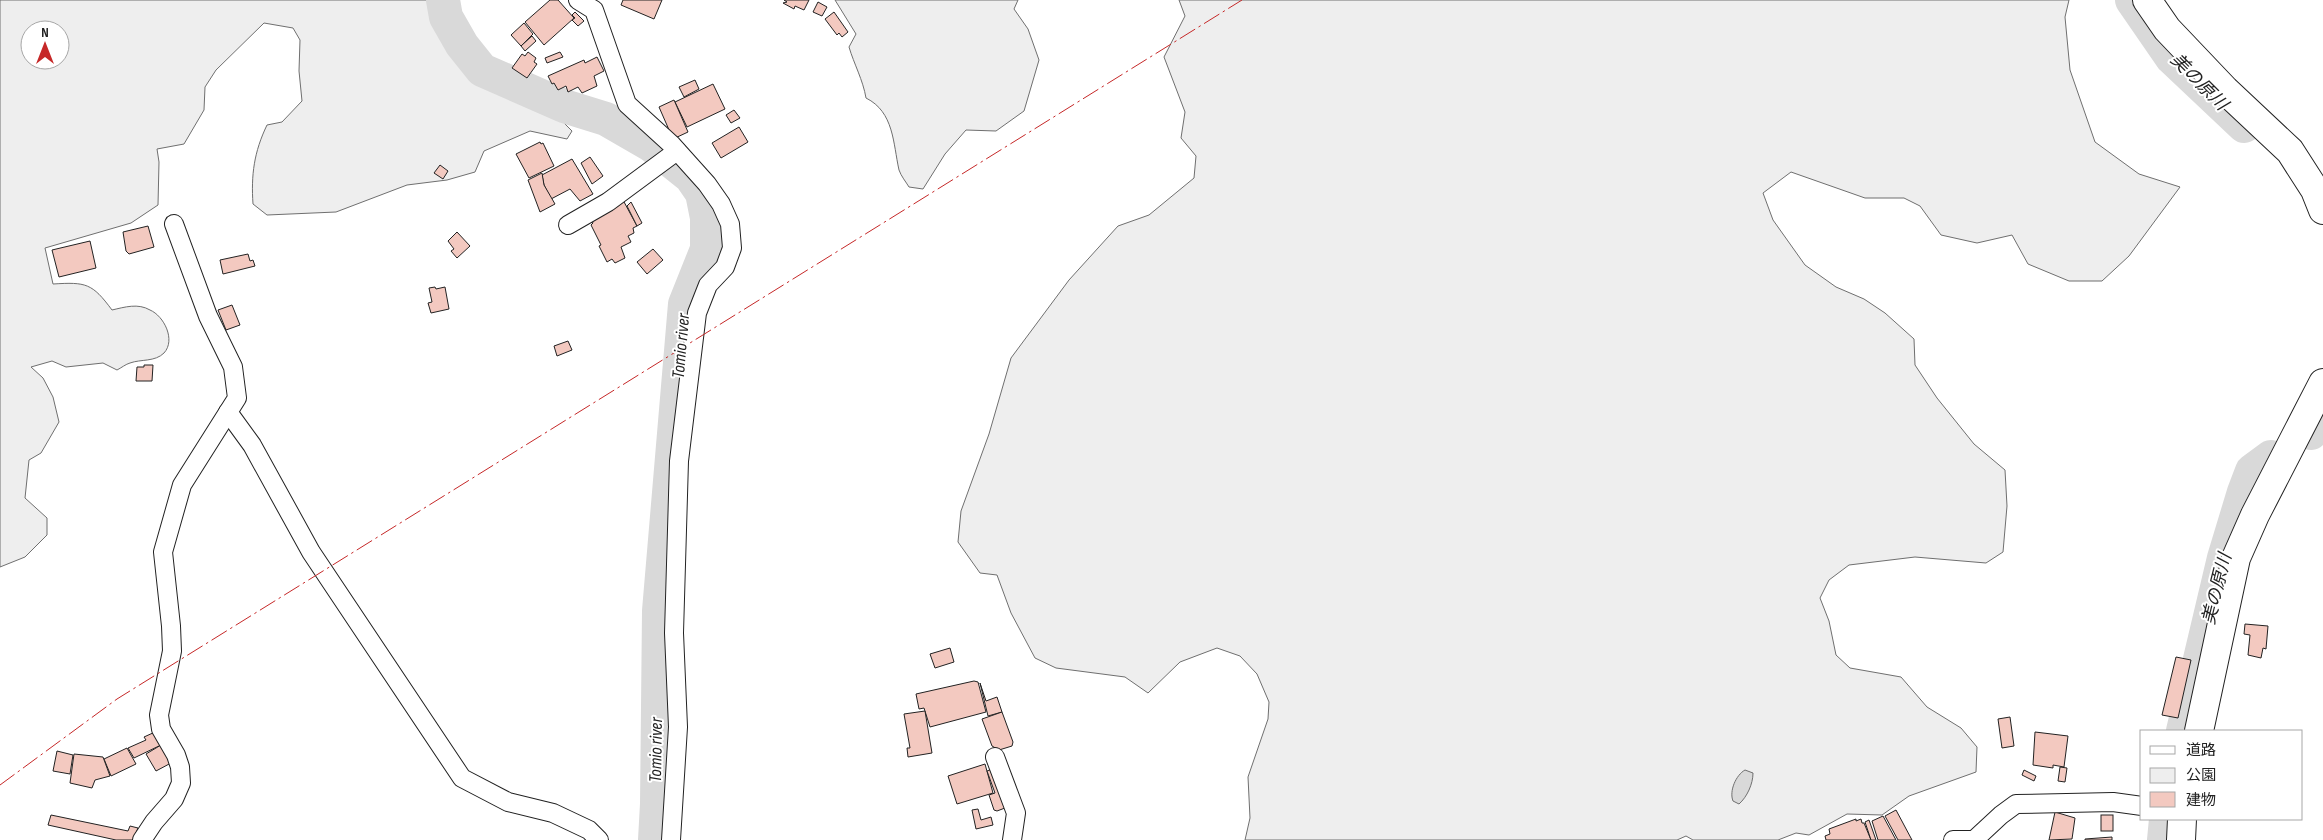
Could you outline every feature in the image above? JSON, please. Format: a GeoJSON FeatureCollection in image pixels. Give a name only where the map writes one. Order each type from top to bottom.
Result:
{"type":"FeatureCollection","features":[{"type":"Feature","properties":{"kind":"main road"},"geometry":{"type":"LineString","coordinates":[[2148,0],[2167,29],[2225,90],[2290,151],[2315,190],[2323,210]]}},
{"type":"Feature","properties":{"kind":"main road"},"geometry":{"type":"LineString","coordinates":[[2199,730],[2236,558],[2255,515],[2323,383]]}},
{"type":"Feature","properties":{"kind":"main road"},"geometry":{"type":"LineString","coordinates":[[2181,840],[2182,820]]}},
{"type":"Feature","properties":{"kind":"street"},"geometry":{"type":"LineString","coordinates":[[578,0],[596,5],[627,104],[677,151],[707,184],[721,204],[730,224],[732,248],[725,267],[708,285],[697,313],[679,461],[674,632],[678,727],[671,840]]}},
{"type":"Feature","properties":{"kind":"street"},"geometry":{"type":"LineString","coordinates":[[568,225],[608,202],[677,151]]}},
{"type":"Feature","properties":{"kind":"street"},"geometry":{"type":"LineString","coordinates":[[142,840],[154,822],[174,799],[180,783],[180,767],[161,729],[159,715],[172,651],[163,552],[182,485],[237,398],[233,367],[208,316],[174,224]]}},
{"type":"Feature","properties":{"kind":"street"},"geometry":{"type":"LineString","coordinates":[[228,412],[252,445],[311,552],[462,778],[508,802],[553,813],[589,830],[599,840]]}},
{"type":"Feature","properties":{"kind":"street"},"geometry":{"type":"LineString","coordinates":[[995,757],[1016,813],[1012,840]]}},
{"type":"Feature","properties":{"kind":"street"},"geometry":{"type":"LineString","coordinates":[[1953,840],[1973,840],[2016,804],[2112,802],[2140,806]]}},
{"type":"Feature","properties":{"kind":"green space"},"geometry":{"type":"Polygon","coordinates":[[[0,0],[433,0],[457,58],[487,89],[538,105],[558,117],[572,131],[567,139],[530,131],[484,151],[475,172],[447,180],[407,185],[336,212],[267,215],[253,204],[253,173],[256,154],[267,125],[282,122],[302,101],[299,71],[300,40],[293,28],[264,23],[216,70],[205,87],[204,110],[184,144],[157,149],[159,162],[158,205],[131,223],[45,248],[53,284],[73,283],[87,286],[99,294],[112,310],[136,306],[150,310],[160,317],[164,323],[169,335],[169,342],[164,353],[160,356],[130,363],[117,370],[103,363],[66,367],[52,361],[31,367],[43,378],[53,397],[59,422],[41,453],[29,460],[25,498],[47,518],[47,535],[25,557],[0,567],[0,0]]]}},
{"type":"Feature","properties":{"kind":"green space"},"geometry":{"type":"Polygon","coordinates":[[[835,0],[1018,0],[1014,9],[1028,29],[1039,60],[1024,111],[996,131],[966,130],[945,154],[923,189],[909,187],[899,170],[891,129],[887,120],[882,111],[866,98],[849,47],[856,34],[835,0]]]}},
{"type":"Feature","properties":{"kind":"green space"},"geometry":{"type":"Polygon","coordinates":[[[1179,0],[2069,0],[2065,17],[2070,70],[2095,142],[2139,174],[2180,187],[2129,256],[2102,281],[2069,281],[2028,264],[2012,235],[1977,243],[1941,235],[1920,206],[1904,198],[1865,198],[1791,172],[1763,193],[1773,220],[1805,265],[1836,287],[1864,299],[1885,313],[1914,339],[1915,365],[1937,398],[1974,444],[2005,470],[2007,506],[2003,552],[1986,563],[1915,557],[1849,565],[1829,580],[1820,598],[1829,621],[1836,655],[1850,668],[1901,677],[1927,707],[1961,728],[1977,747],[1976,772],[1909,796],[1882,815],[1847,814],[1809,835],[1796,833],[1778,840],[1693,840],[1686,836],[1677,840],[1245,840],[1250,818],[1248,777],[1268,719],[1269,702],[1257,674],[1240,656],[1217,648],[1180,662],[1148,693],[1125,677],[1056,668],[1035,658],[1011,613],[997,575],[980,573],[958,542],[961,511],[989,434],[1011,358],[1069,280],[1118,226],[1149,215],[1194,178],[1196,156],[1181,138],[1185,112],[1164,57],[1185,16],[1179,0]]]}},
{"type":"Feature","properties":{"kind":"shaded area"},"geometry":{"type":"Polygon","coordinates":[[[1745,770],[1753,773],[1753,777],[1747,794],[1739,804],[1733,801],[1732,793],[1734,784],[1745,770]]]}},
{"type":"Feature","properties":{"kind":"building"},"geometry":{"type":"Polygon","coordinates":[[[550,0],[558,0],[574,18],[544,45],[525,22],[550,0]]]}},
{"type":"Feature","properties":{"kind":"building"},"geometry":{"type":"Polygon","coordinates":[[[623,0],[662,0],[654,19],[621,5],[623,0]]]}},
{"type":"Feature","properties":{"kind":"building"},"geometry":{"type":"Polygon","coordinates":[[[784,0],[809,0],[804,10],[795,6],[794,9],[783,3],[787,2],[784,0]]]}},
{"type":"Feature","properties":{"kind":"building"},"geometry":{"type":"Polygon","coordinates":[[[818,2],[827,7],[822,16],[813,12],[818,2]]]}},
{"type":"Feature","properties":{"kind":"building"},"geometry":{"type":"Polygon","coordinates":[[[575,12],[584,21],[578,26],[572,20],[575,18],[572,15],[575,12]]]}},
{"type":"Feature","properties":{"kind":"building"},"geometry":{"type":"Polygon","coordinates":[[[834,12],[848,32],[842,37],[839,33],[837,35],[825,19],[834,12]]]}},
{"type":"Feature","properties":{"kind":"building"},"geometry":{"type":"Polygon","coordinates":[[[524,23],[533,34],[521,46],[511,35],[524,23]]]}},
{"type":"Feature","properties":{"kind":"building"},"geometry":{"type":"Polygon","coordinates":[[[532,36],[536,41],[525,51],[521,46],[532,36]]]}},
{"type":"Feature","properties":{"kind":"building"},"geometry":{"type":"Polygon","coordinates":[[[528,52],[536,58],[534,62],[537,64],[527,78],[512,68],[522,54],[525,56],[528,52]]]}},
{"type":"Feature","properties":{"kind":"building"},"geometry":{"type":"Polygon","coordinates":[[[560,52],[563,57],[547,63],[545,58],[560,52]]]}},
{"type":"Feature","properties":{"kind":"building"},"geometry":{"type":"Polygon","coordinates":[[[597,57],[604,71],[594,76],[597,86],[582,93],[578,87],[568,92],[566,86],[558,90],[548,76],[584,60],[585,63],[597,57]]]}},
{"type":"Feature","properties":{"kind":"building"},"geometry":{"type":"Polygon","coordinates":[[[695,80],[699,89],[684,97],[679,87],[695,80]]]}},
{"type":"Feature","properties":{"kind":"building"},"geometry":{"type":"Polygon","coordinates":[[[713,84],[725,109],[687,127],[675,102],[713,84]]]}},
{"type":"Feature","properties":{"kind":"building"},"geometry":{"type":"Polygon","coordinates":[[[674,100],[688,132],[673,139],[659,107],[674,100]]]}},
{"type":"Feature","properties":{"kind":"building"},"geometry":{"type":"Polygon","coordinates":[[[734,110],[740,118],[731,123],[726,115],[734,110]]]}},
{"type":"Feature","properties":{"kind":"building"},"geometry":{"type":"Polygon","coordinates":[[[739,127],[748,142],[721,158],[712,143],[739,127]]]}},
{"type":"Feature","properties":{"kind":"building"},"geometry":{"type":"Polygon","coordinates":[[[540,142],[541,144],[543,143],[554,166],[529,178],[516,154],[540,142]]]}},
{"type":"Feature","properties":{"kind":"building"},"geometry":{"type":"Polygon","coordinates":[[[590,157],[603,176],[592,184],[581,163],[590,157]]]}},
{"type":"Feature","properties":{"kind":"building"},"geometry":{"type":"Polygon","coordinates":[[[572,159],[593,194],[580,201],[570,189],[551,199],[544,185],[542,175],[572,159]]]}},
{"type":"Feature","properties":{"kind":"building"},"geometry":{"type":"Polygon","coordinates":[[[440,165],[448,171],[443,179],[434,173],[440,165]]]}},
{"type":"Feature","properties":{"kind":"building"},"geometry":{"type":"Polygon","coordinates":[[[542,173],[544,185],[555,204],[540,212],[528,180],[542,173]]]}},
{"type":"Feature","properties":{"kind":"building"},"geometry":{"type":"Polygon","coordinates":[[[623,200],[637,226],[633,228],[634,233],[628,236],[631,242],[621,247],[625,258],[615,263],[612,259],[607,262],[591,225],[593,223],[591,219],[623,200]]]}},
{"type":"Feature","properties":{"kind":"building"},"geometry":{"type":"Polygon","coordinates":[[[631,202],[642,223],[637,226],[627,206],[631,202]]]}},
{"type":"Feature","properties":{"kind":"building"},"geometry":{"type":"Polygon","coordinates":[[[148,226],[154,247],[129,254],[126,251],[123,232],[148,226]]]}},
{"type":"Feature","properties":{"kind":"building"},"geometry":{"type":"Polygon","coordinates":[[[457,232],[470,246],[457,258],[451,251],[454,249],[448,241],[457,232]]]}},
{"type":"Feature","properties":{"kind":"building"},"geometry":{"type":"Polygon","coordinates":[[[90,241],[96,268],[59,277],[52,250],[90,241]]]}},
{"type":"Feature","properties":{"kind":"building"},"geometry":{"type":"Polygon","coordinates":[[[653,249],[663,260],[647,274],[637,262],[653,249]]]}},
{"type":"Feature","properties":{"kind":"building"},"geometry":{"type":"Polygon","coordinates":[[[248,254],[250,261],[253,260],[255,266],[223,274],[220,260],[248,254]]]}},
{"type":"Feature","properties":{"kind":"building"},"geometry":{"type":"Polygon","coordinates":[[[435,287],[436,289],[445,287],[449,309],[431,313],[428,303],[432,302],[429,288],[435,287]]]}},
{"type":"Feature","properties":{"kind":"building"},"geometry":{"type":"Polygon","coordinates":[[[232,305],[240,325],[226,330],[218,310],[232,305]]]}},
{"type":"Feature","properties":{"kind":"building"},"geometry":{"type":"Polygon","coordinates":[[[568,341],[572,350],[557,356],[554,346],[568,341]]]}},
{"type":"Feature","properties":{"kind":"building"},"geometry":{"type":"Polygon","coordinates":[[[144,365],[153,365],[152,381],[136,381],[137,367],[144,367],[144,365]]]}},
{"type":"Feature","properties":{"kind":"building"},"geometry":{"type":"Polygon","coordinates":[[[2245,624],[2268,626],[2266,649],[2263,648],[2261,658],[2248,655],[2250,635],[2244,634],[2245,624]]]}},
{"type":"Feature","properties":{"kind":"building"},"geometry":{"type":"Polygon","coordinates":[[[950,648],[954,662],[935,668],[930,654],[950,648]]]}},
{"type":"Feature","properties":{"kind":"building"},"geometry":{"type":"Polygon","coordinates":[[[2176,657],[2191,660],[2178,718],[2162,715],[2176,657]]]}},
{"type":"Feature","properties":{"kind":"building"},"geometry":{"type":"Polygon","coordinates":[[[974,681],[978,682],[986,712],[930,727],[924,708],[919,709],[916,694],[974,681]]]}},
{"type":"Feature","properties":{"kind":"building"},"geometry":{"type":"Polygon","coordinates":[[[980,683],[986,701],[997,697],[1002,712],[988,716],[980,683]]]}},
{"type":"Feature","properties":{"kind":"building"},"geometry":{"type":"Polygon","coordinates":[[[925,711],[932,753],[908,757],[907,748],[910,748],[904,714],[925,711]]]}},
{"type":"Feature","properties":{"kind":"building"},"geometry":{"type":"Polygon","coordinates":[[[1002,712],[1013,742],[1012,746],[999,750],[992,746],[982,719],[1002,712]]]}},
{"type":"Feature","properties":{"kind":"building"},"geometry":{"type":"Polygon","coordinates":[[[2010,717],[2014,746],[2002,748],[1998,719],[2010,717]]]}},
{"type":"Feature","properties":{"kind":"building"},"geometry":{"type":"Polygon","coordinates":[[[155,732],[161,745],[134,758],[128,748],[146,740],[144,737],[155,732]]]}},
{"type":"Feature","properties":{"kind":"building"},"geometry":{"type":"Polygon","coordinates":[[[2035,732],[2068,736],[2064,767],[2053,765],[2053,768],[2033,765],[2035,732]]]}},
{"type":"Feature","properties":{"kind":"building"},"geometry":{"type":"Polygon","coordinates":[[[161,745],[171,763],[156,771],[146,754],[161,745]]]}},
{"type":"Feature","properties":{"kind":"building"},"geometry":{"type":"Polygon","coordinates":[[[127,748],[136,764],[111,776],[104,759],[127,748]]]}},
{"type":"Feature","properties":{"kind":"building"},"geometry":{"type":"Polygon","coordinates":[[[57,751],[73,755],[70,774],[53,771],[57,751]]]}},
{"type":"Feature","properties":{"kind":"building"},"geometry":{"type":"Polygon","coordinates":[[[74,754],[103,757],[110,776],[95,780],[92,788],[70,783],[74,754]]]}},
{"type":"Feature","properties":{"kind":"building"},"geometry":{"type":"Polygon","coordinates":[[[985,764],[993,793],[957,804],[948,776],[985,764]]]}},
{"type":"Feature","properties":{"kind":"building"},"geometry":{"type":"Polygon","coordinates":[[[2060,767],[2067,768],[2065,782],[2058,781],[2060,767]]]}},
{"type":"Feature","properties":{"kind":"building"},"geometry":{"type":"Polygon","coordinates":[[[992,769],[1005,808],[997,811],[994,810],[989,795],[995,793],[987,771],[992,769]]]}},
{"type":"Feature","properties":{"kind":"building"},"geometry":{"type":"Polygon","coordinates":[[[2024,770],[2036,776],[2034,781],[2022,775],[2024,770]]]}},
{"type":"Feature","properties":{"kind":"building"},"geometry":{"type":"Polygon","coordinates":[[[978,809],[981,820],[991,817],[993,825],[976,829],[972,810],[978,809]]]}},
{"type":"Feature","properties":{"kind":"building"},"geometry":{"type":"Polygon","coordinates":[[[1896,810],[1912,840],[1898,840],[1885,816],[1896,810]]]}},
{"type":"Feature","properties":{"kind":"building"},"geometry":{"type":"Polygon","coordinates":[[[2055,812],[2075,818],[2072,839],[2049,840],[2055,812]]]}},
{"type":"Feature","properties":{"kind":"building"},"geometry":{"type":"Polygon","coordinates":[[[51,815],[128,831],[130,826],[138,828],[133,840],[116,840],[48,825],[51,815]]]}},
{"type":"Feature","properties":{"kind":"building"},"geometry":{"type":"Polygon","coordinates":[[[2101,815],[2113,815],[2113,831],[2101,831],[2101,815]]]}},
{"type":"Feature","properties":{"kind":"building"},"geometry":{"type":"Polygon","coordinates":[[[1883,816],[1896,840],[1878,840],[1872,821],[1883,816]]]}},
{"type":"Feature","properties":{"kind":"building"},"geometry":{"type":"Polygon","coordinates":[[[1856,819],[1856,821],[1861,819],[1862,823],[1864,823],[1871,840],[1826,840],[1825,836],[1830,834],[1829,829],[1856,819]]]}},
{"type":"Feature","properties":{"kind":"building"},"geometry":{"type":"Polygon","coordinates":[[[1869,820],[1876,840],[1871,840],[1865,822],[1869,820]]]}},
{"type":"Feature","properties":{"kind":"building"},"geometry":{"type":"Polygon","coordinates":[[[2112,837],[2112,840],[2085,840],[2085,839],[2112,837]]]}},
{"type":"Feature","properties":{"kind":"waterway","name":"Tomio river"},"geometry":{"type":"LineString","coordinates":[[443,0],[446,17],[462,45],[482,70],[564,106],[606,119],[651,145],[691,177],[702,193],[707,218],[707,249],[685,304],[659,611],[655,840]]}},
{"type":"Feature","properties":{"kind":"waterway","name":"美の原川"},"geometry":{"type":"LineString","coordinates":[[2132,0],[2172,58],[2244,126]]}},
{"type":"Feature","properties":{"kind":"waterway","name":"美の原川"},"geometry":{"type":"LineString","coordinates":[[2311,433],[2323,420]]}},
{"type":"Feature","properties":{"kind":"waterway","name":"美の原川"},"geometry":{"type":"LineString","coordinates":[[2183,730],[2224,558],[2244,492],[2252,471],[2271,457]]}},
{"type":"Feature","properties":{"kind":"waterway","name":"美の原川"},"geometry":{"type":"LineString","coordinates":[[2164,840],[2166,820]]}},
{"type":"Feature","properties":{"kind":"power"},"geometry":{"type":"LineString","coordinates":[[0,785],[117,699],[1242,0]]}}]}
